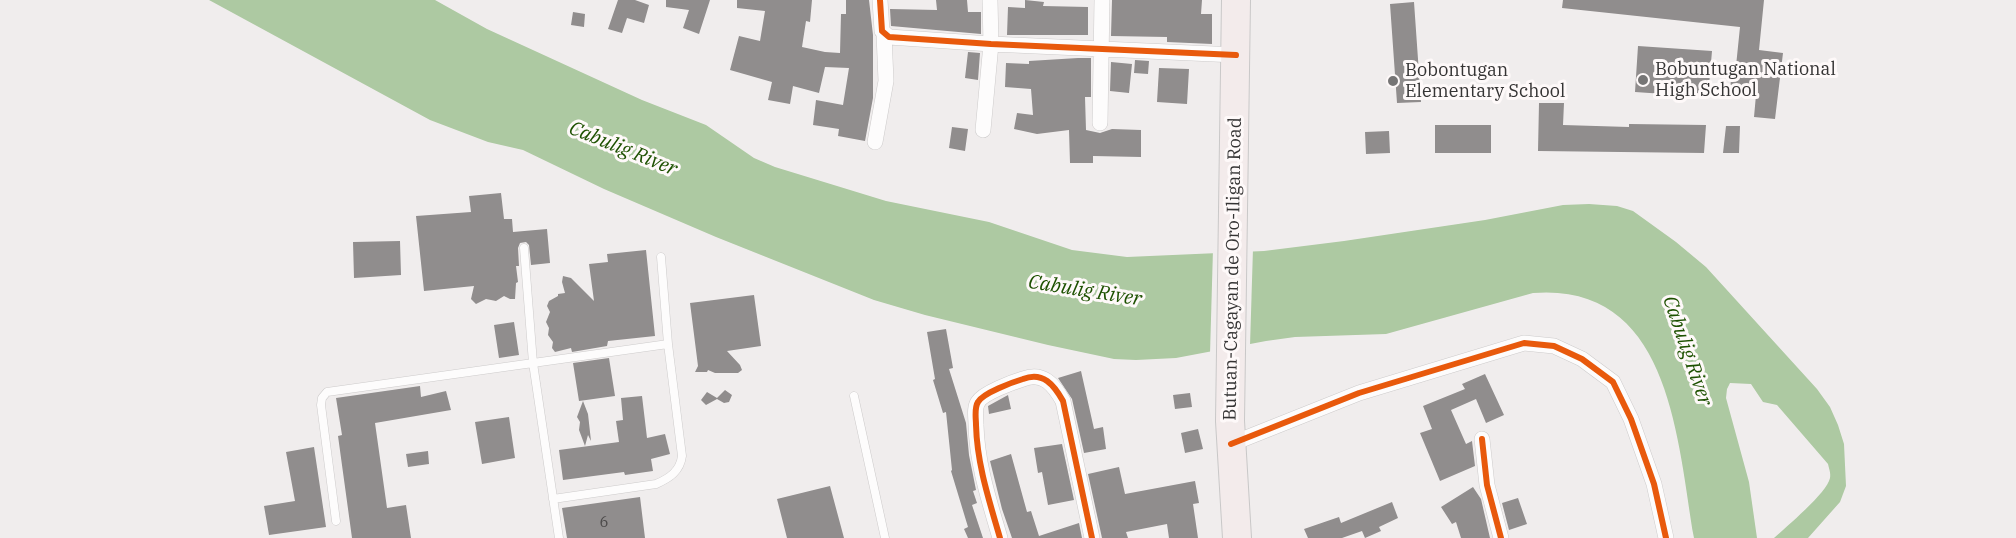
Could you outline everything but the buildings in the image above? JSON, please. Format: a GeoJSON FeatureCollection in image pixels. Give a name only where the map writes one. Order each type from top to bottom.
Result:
{"type":"FeatureCollection","features":[{"type":"Feature","properties":{"kind":"highway","name":"Butuan-Cagayan de Oro-Iligan Road"},"geometry":{"type":"LineString","coordinates":[[1236,0],[1230,432],[1237,538]]}},
{"type":"Feature","properties":{"kind":"street"},"geometry":{"type":"LineString","coordinates":[[874,142],[886,81],[880,0]]}},
{"type":"Feature","properties":{"kind":"street"},"geometry":{"type":"LineString","coordinates":[[983,130],[991,44],[990,0]]}},
{"type":"Feature","properties":{"kind":"street"},"geometry":{"type":"LineString","coordinates":[[1100,123],[1102,0]]}},
{"type":"Feature","properties":{"kind":"street"},"geometry":{"type":"LineString","coordinates":[[884,34],[889,37],[991,44],[1236,55]]}},
{"type":"Feature","properties":{"kind":"street"},"geometry":{"type":"LineString","coordinates":[[1230,432],[1524,343],[1554,346],[1582,359],[1613,382],[1631,418],[1654,484],[1666,538]]}},
{"type":"Feature","properties":{"kind":"street"},"geometry":{"type":"LineString","coordinates":[[1000,538],[983,480],[976,445],[975,409],[977,402],[985,396],[1029,376],[1047,380],[1055,387],[1063,401],[1092,538]]}},
{"type":"Feature","properties":{"kind":"street"},"geometry":{"type":"LineString","coordinates":[[1482,439],[1487,485],[1501,538]]}},
{"type":"Feature","properties":{"kind":"lane"},"geometry":{"type":"LineString","coordinates":[[524,248],[533,363],[560,538]]}},
{"type":"Feature","properties":{"kind":"lane"},"geometry":{"type":"LineString","coordinates":[[553,499],[656,484],[666,480],[676,472],[681,464],[661,257]]}},
{"type":"Feature","properties":{"kind":"lane"},"geometry":{"type":"LineString","coordinates":[[336,521],[321,405],[323,394],[337,389],[668,344]]}},
{"type":"Feature","properties":{"kind":"lane"},"geometry":{"type":"LineString","coordinates":[[854,396],[885,538]]}},
{"type":"Feature","properties":{"kind":"water","name":"Cabulig River"},"geometry":{"type":"Polygon","coordinates":[[[209,0],[435,0],[487,29],[642,100],[706,125],[754,158],[775,167],[886,201],[989,222],[1072,250],[1127,257],[1264,251],[1485,220],[1563,205],[1617,206],[1633,211],[1706,267],[1817,389],[1830,407],[1844,444],[1846,486],[1840,502],[1808,538],[1774,538],[1822,492],[1830,478],[1828,464],[1777,405],[1763,402],[1751,384],[1730,383],[1726,398],[1749,482],[1757,538],[1694,538],[1681,456],[1672,414],[1659,374],[1640,340],[1614,313],[1579,296],[1533,293],[1386,334],[1295,337],[1176,358],[1114,359],[1048,345],[874,300],[716,237],[604,189],[523,150],[488,142],[430,120],[209,0]]]}},
{"type":"Feature","properties":{"kind":"pier"},"geometry":{"type":"Polygon","coordinates":[[[1253,248],[1250,346],[1210,354],[1213,249],[1253,248]]]}},
{"type":"Feature","properties":{"kind":"cycle path"},"geometry":{"type":"LineString","coordinates":[[880,0],[882,31],[889,37],[1236,55]]}},
{"type":"Feature","properties":{"kind":"cycle path"},"geometry":{"type":"LineString","coordinates":[[1231,444],[1359,393],[1524,343],[1554,346],[1582,359],[1613,382],[1631,419],[1654,484],[1666,538]]}},
{"type":"Feature","properties":{"kind":"cycle path"},"geometry":{"type":"LineString","coordinates":[[1000,538],[981,468],[976,407],[981,399],[992,392],[1030,377],[1047,381],[1063,401],[1092,538]]}},
{"type":"Feature","properties":{"kind":"cycle path"},"geometry":{"type":"LineString","coordinates":[[1482,439],[1487,485],[1501,538]]}},
{"type":"Feature","properties":{"kind":"place","name":"Bobuntugan National High School"},"geometry":{"type":"Point","coordinates":[1643,80]}},
{"type":"Feature","properties":{"kind":"place","name":"Bobontugan Elementary School"},"geometry":{"type":"Point","coordinates":[1393,81]}}]}
